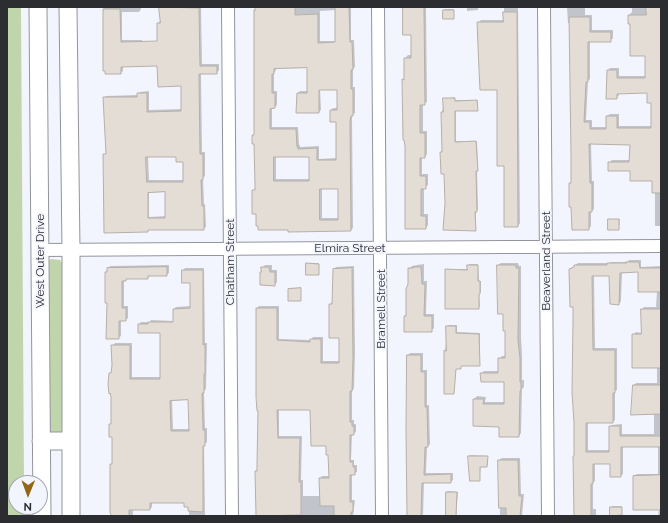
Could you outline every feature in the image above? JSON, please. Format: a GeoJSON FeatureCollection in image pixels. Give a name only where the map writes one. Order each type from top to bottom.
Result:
{"type":"FeatureCollection","features":[{"type":"Feature","properties":{"kind":"main road","name":"West Outer Drive"},"geometry":{"type":"LineString","coordinates":[[38,7],[42,516]]}},
{"type":"Feature","properties":{"kind":"main road"},"geometry":{"type":"LineString","coordinates":[[68,7],[71,250],[71,516]]}},
{"type":"Feature","properties":{"kind":"main road"},"geometry":{"type":"LineString","coordinates":[[41,441],[71,441]]}},
{"type":"Feature","properties":{"kind":"street","name":"Chatham Street"},"geometry":{"type":"LineString","coordinates":[[228,7],[232,516]]}},
{"type":"Feature","properties":{"kind":"street","name":"Bramell Street"},"geometry":{"type":"LineString","coordinates":[[378,7],[382,516]]}},
{"type":"Feature","properties":{"kind":"street","name":"Beaverland Street"},"geometry":{"type":"LineString","coordinates":[[544,7],[548,516]]}},
{"type":"Feature","properties":{"kind":"street","name":"Elmira Street"},"geometry":{"type":"LineString","coordinates":[[40,250],[661,246]]}},
{"type":"Feature","properties":{"kind":"green space"},"geometry":{"type":"Polygon","coordinates":[[[7,7],[21,7],[24,475],[8,475],[8,515],[24,516],[7,516],[7,7]]]}},
{"type":"Feature","properties":{"kind":"green space"},"geometry":{"type":"Polygon","coordinates":[[[51,259],[60,260],[64,266],[63,433],[48,432],[48,261],[51,259]]]}},
{"type":"Feature","properties":{"kind":"building"},"geometry":{"type":"Polygon","coordinates":[[[159,7],[199,8],[200,66],[217,66],[217,74],[199,74],[200,154],[203,154],[203,180],[201,180],[202,206],[204,206],[204,230],[148,230],[148,232],[104,233],[103,154],[106,154],[103,97],[137,97],[137,93],[147,93],[147,112],[181,111],[181,86],[158,87],[157,66],[121,67],[121,74],[105,74],[105,71],[103,71],[103,9],[120,9],[121,42],[157,41],[157,23],[160,23],[159,7]],[[146,157],[147,182],[183,182],[183,162],[176,162],[176,157],[146,157]],[[165,192],[148,193],[148,218],[165,218],[165,192]]]}},
{"type":"Feature","properties":{"kind":"building"},"geometry":{"type":"Polygon","coordinates":[[[295,7],[295,15],[318,14],[318,43],[335,42],[335,7],[349,7],[350,42],[352,42],[353,70],[351,70],[351,89],[353,89],[353,116],[351,116],[350,122],[351,231],[288,232],[288,230],[258,230],[258,226],[256,226],[256,214],[252,214],[252,190],[255,190],[254,144],[252,144],[252,135],[254,135],[255,8],[295,7]],[[307,68],[274,69],[274,74],[272,74],[272,93],[275,93],[275,108],[270,109],[270,129],[296,129],[298,149],[317,148],[317,160],[336,160],[336,122],[330,122],[330,110],[337,110],[337,90],[319,90],[319,113],[296,113],[297,93],[307,93],[307,68]],[[274,157],[274,181],[309,181],[309,157],[274,157]],[[320,189],[320,220],[338,220],[338,189],[320,189]]]}},
{"type":"Feature","properties":{"kind":"building"},"geometry":{"type":"Polygon","coordinates":[[[403,7],[424,7],[425,105],[420,105],[420,133],[425,133],[425,158],[420,158],[420,176],[426,176],[426,189],[421,189],[421,216],[426,216],[426,229],[405,229],[405,146],[403,140],[402,79],[404,80],[404,58],[411,58],[411,35],[403,35],[403,7]]]}},
{"type":"Feature","properties":{"kind":"building"},"geometry":{"type":"Polygon","coordinates":[[[646,7],[661,7],[661,193],[652,193],[652,181],[630,181],[630,171],[608,171],[608,162],[629,162],[630,145],[589,144],[590,183],[592,183],[592,212],[589,212],[589,230],[572,230],[571,207],[569,207],[571,154],[569,17],[590,17],[590,32],[611,32],[611,42],[588,42],[588,82],[586,82],[584,122],[590,122],[590,129],[606,129],[606,116],[617,116],[617,128],[651,128],[651,103],[647,103],[647,93],[617,94],[617,99],[606,99],[607,70],[617,70],[617,78],[645,78],[645,56],[630,56],[630,24],[628,24],[628,15],[646,15],[646,7]]]}},
{"type":"Feature","properties":{"kind":"building"},"geometry":{"type":"Polygon","coordinates":[[[443,10],[454,10],[454,19],[443,19],[443,10]]]}},
{"type":"Feature","properties":{"kind":"building"},"geometry":{"type":"Polygon","coordinates":[[[503,12],[517,12],[518,227],[504,227],[504,166],[497,166],[497,90],[480,90],[477,22],[503,22],[503,12]]]}},
{"type":"Feature","properties":{"kind":"building"},"geometry":{"type":"Polygon","coordinates":[[[443,98],[455,98],[455,101],[477,100],[478,111],[455,111],[455,142],[476,141],[478,171],[476,171],[476,231],[443,230],[445,203],[444,174],[441,174],[440,152],[442,152],[441,112],[443,112],[443,98]]]}},
{"type":"Feature","properties":{"kind":"building"},"geometry":{"type":"Polygon","coordinates":[[[608,219],[619,219],[619,230],[608,230],[608,219]]]}},
{"type":"Feature","properties":{"kind":"building"},"geometry":{"type":"Polygon","coordinates":[[[639,262],[640,268],[661,268],[661,292],[638,292],[638,272],[620,273],[619,305],[610,304],[609,276],[592,276],[593,350],[615,350],[615,393],[613,393],[613,423],[586,423],[586,452],[609,452],[609,426],[620,426],[620,436],[661,436],[661,447],[621,447],[621,477],[610,477],[610,464],[593,464],[593,484],[591,484],[591,516],[574,516],[574,423],[572,392],[573,307],[570,307],[569,269],[574,267],[574,265],[607,265],[607,263],[639,262]]]}},
{"type":"Feature","properties":{"kind":"building"},"geometry":{"type":"Polygon","coordinates":[[[306,263],[319,264],[319,275],[306,275],[306,263]]]}},
{"type":"Feature","properties":{"kind":"building"},"geometry":{"type":"Polygon","coordinates":[[[467,265],[478,265],[478,281],[480,281],[479,309],[445,309],[445,269],[467,270],[467,265]]]}},
{"type":"Feature","properties":{"kind":"building"},"geometry":{"type":"Polygon","coordinates":[[[497,265],[516,265],[516,268],[519,268],[518,340],[521,391],[519,437],[499,437],[499,427],[473,426],[473,399],[484,399],[483,404],[504,404],[504,382],[481,382],[480,373],[498,373],[498,358],[505,358],[505,331],[503,331],[503,314],[498,314],[497,265]]]}},
{"type":"Feature","properties":{"kind":"building"},"geometry":{"type":"Polygon","coordinates":[[[167,267],[167,276],[148,276],[148,279],[126,279],[126,281],[122,281],[122,308],[126,308],[126,321],[119,321],[119,339],[106,339],[107,303],[105,303],[105,272],[107,272],[107,268],[167,267]]]}},
{"type":"Feature","properties":{"kind":"building"},"geometry":{"type":"Polygon","coordinates":[[[261,267],[269,267],[270,272],[275,272],[275,286],[260,285],[261,267]]]}},
{"type":"Feature","properties":{"kind":"building"},"geometry":{"type":"Polygon","coordinates":[[[421,267],[422,284],[425,284],[424,316],[432,316],[432,332],[404,332],[408,268],[421,267]]]}},
{"type":"Feature","properties":{"kind":"building"},"geometry":{"type":"Polygon","coordinates":[[[352,268],[353,357],[352,391],[350,391],[350,422],[352,422],[352,426],[354,426],[354,435],[350,435],[350,462],[353,462],[353,467],[355,467],[355,475],[350,475],[350,502],[353,502],[353,512],[351,512],[351,516],[334,516],[334,506],[320,506],[319,478],[329,478],[328,455],[326,455],[326,446],[311,446],[310,410],[277,410],[278,438],[300,438],[299,482],[301,482],[301,515],[256,516],[255,471],[257,471],[258,411],[256,397],[256,308],[277,308],[277,340],[310,342],[310,339],[321,339],[321,363],[339,363],[339,338],[329,338],[329,304],[332,304],[333,269],[352,268]]]}},
{"type":"Feature","properties":{"kind":"building"},"geometry":{"type":"Polygon","coordinates":[[[182,270],[203,270],[203,345],[205,344],[205,374],[204,393],[202,393],[205,446],[203,446],[203,512],[188,511],[188,507],[184,507],[184,503],[150,503],[150,510],[129,510],[129,516],[111,516],[110,464],[112,464],[112,437],[109,437],[109,424],[111,424],[111,397],[110,393],[109,394],[108,384],[109,373],[111,373],[112,365],[111,345],[130,345],[130,379],[160,379],[160,333],[138,333],[138,324],[148,324],[148,322],[173,322],[173,309],[190,308],[190,283],[182,283],[182,270]],[[188,400],[170,401],[171,431],[189,431],[188,400]]]}},
{"type":"Feature","properties":{"kind":"building"},"geometry":{"type":"Polygon","coordinates":[[[301,288],[301,301],[288,301],[288,289],[301,288]]]}},
{"type":"Feature","properties":{"kind":"building"},"geometry":{"type":"Polygon","coordinates":[[[641,309],[661,309],[661,368],[632,368],[632,334],[641,334],[641,309]]]}},
{"type":"Feature","properties":{"kind":"building"},"geometry":{"type":"Polygon","coordinates":[[[446,326],[456,326],[456,333],[479,334],[480,366],[461,366],[461,369],[456,369],[454,394],[444,394],[444,350],[446,351],[446,326]]]}},
{"type":"Feature","properties":{"kind":"building"},"geometry":{"type":"Polygon","coordinates":[[[407,355],[421,355],[421,372],[425,372],[425,407],[427,407],[428,447],[425,447],[424,475],[451,474],[451,483],[422,483],[421,516],[407,516],[407,355]]]}},
{"type":"Feature","properties":{"kind":"building"},"geometry":{"type":"Polygon","coordinates":[[[633,385],[661,385],[661,414],[631,415],[633,385]]]}},
{"type":"Feature","properties":{"kind":"building"},"geometry":{"type":"Polygon","coordinates":[[[468,456],[488,456],[487,467],[480,467],[480,481],[470,481],[468,456]]]}},
{"type":"Feature","properties":{"kind":"building"},"geometry":{"type":"Polygon","coordinates":[[[498,460],[518,460],[519,496],[522,496],[520,516],[506,516],[506,508],[499,508],[498,460]]]}},
{"type":"Feature","properties":{"kind":"building"},"geometry":{"type":"Polygon","coordinates":[[[661,475],[661,510],[633,510],[633,476],[661,475]]]}},
{"type":"Feature","properties":{"kind":"building"},"geometry":{"type":"Polygon","coordinates":[[[446,492],[457,492],[456,516],[446,516],[446,492]]]}},
{"type":"Feature","properties":{"kind":"building"},"geometry":{"type":"Polygon","coordinates":[[[610,507],[622,507],[622,515],[610,516],[610,507]]]}}]}
